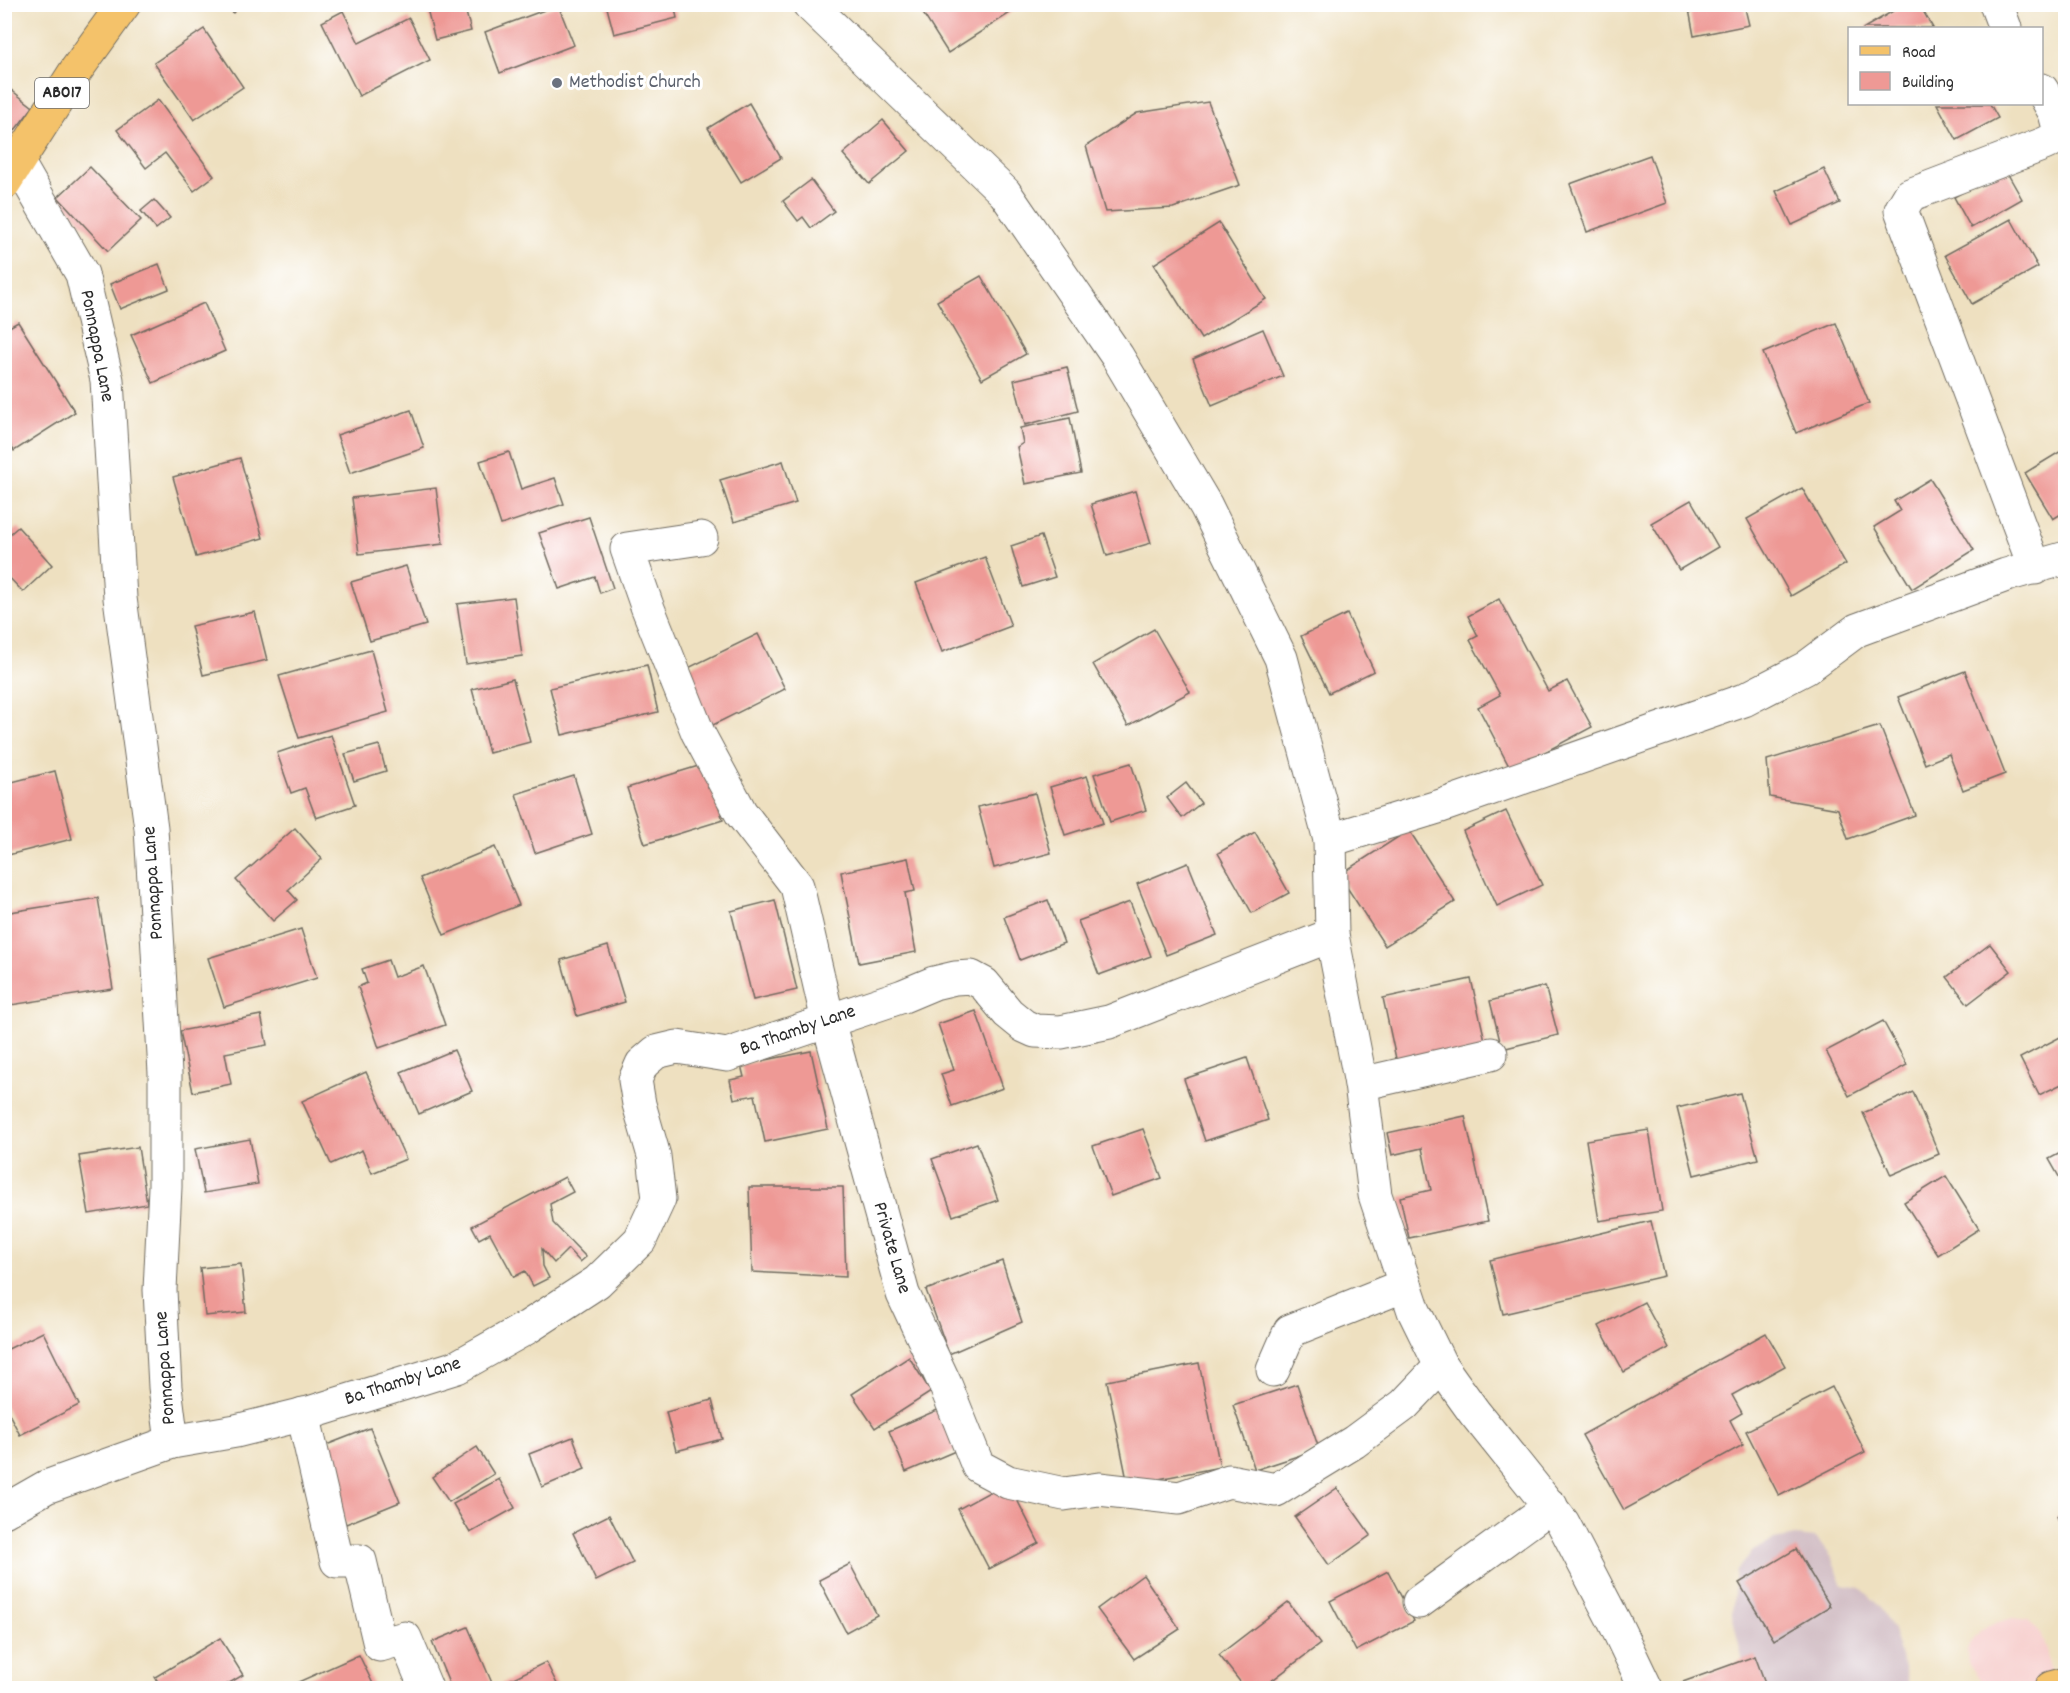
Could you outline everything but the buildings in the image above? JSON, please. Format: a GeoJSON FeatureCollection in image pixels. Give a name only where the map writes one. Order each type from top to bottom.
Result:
{"type":"FeatureCollection","features":[{"type":"Feature","properties":{"kind":"main road","name":"AB017"},"geometry":{"type":"LineString","coordinates":[[11,173],[77,69],[124,4]]}},
{"type":"Feature","properties":{"kind":"main road"},"geometry":{"type":"LineString","coordinates":[[2051,1689],[2066,1684]]}},
{"type":"Feature","properties":{"kind":"street"},"geometry":{"type":"LineString","coordinates":[[809,4],[1005,193],[1117,356],[1206,506],[1281,658],[1330,840],[1332,935],[1361,1084],[1375,1195],[1414,1311],[1441,1366],[1474,1412],[1563,1523],[1646,1689]]}},
{"type":"Feature","properties":{"kind":"street"},"geometry":{"type":"LineString","coordinates":[[1996,4],[2005,27]]}},
{"type":"Feature","properties":{"kind":"street"},"geometry":{"type":"LineString","coordinates":[[2035,568],[1901,210],[1910,195],[2061,136],[2055,113],[2043,92]]}},
{"type":"Feature","properties":{"kind":"street","name":"Ponnappa Lane"},"geometry":{"type":"LineString","coordinates":[[4,1512],[46,1486],[172,1442],[165,1387],[160,1290],[165,1187],[165,1073],[151,828],[120,598],[107,380],[82,274],[11,173]]}},
{"type":"Feature","properties":{"kind":"street","name":"Private Lane"},"geometry":{"type":"LineString","coordinates":[[701,538],[627,549],[647,606],[698,733],[741,813],[797,886],[828,1021],[903,1294],[945,1384],[978,1467],[1008,1482],[1064,1494],[1099,1489],[1179,1498],[1229,1480],[1276,1490],[1353,1442],[1404,1405],[1441,1366]]}},
{"type":"Feature","properties":{"kind":"street"},"geometry":{"type":"LineString","coordinates":[[1330,840],[1441,806],[1744,700],[1806,668],[1857,630],[2006,576],[2066,558]]}},
{"type":"Feature","properties":{"kind":"street","name":"Ba Thamby Lane"},"geometry":{"type":"LineString","coordinates":[[172,1442],[236,1431],[303,1414],[458,1367],[528,1327],[597,1282],[640,1239],[659,1199],[654,1156],[639,1104],[635,1080],[642,1064],[656,1052],[677,1047],[727,1055],[903,996],[934,983],[971,977],[984,984],[1008,1013],[1023,1026],[1035,1031],[1061,1032],[1081,1029],[1109,1022],[1332,935]]}},
{"type":"Feature","properties":{"kind":"street"},"geometry":{"type":"LineString","coordinates":[[1361,1084],[1491,1054]]}},
{"type":"Feature","properties":{"kind":"street"},"geometry":{"type":"LineString","coordinates":[[1273,1370],[1290,1331],[1405,1285]]}},
{"type":"Feature","properties":{"kind":"street"},"geometry":{"type":"LineString","coordinates":[[303,1414],[337,1561],[360,1561],[380,1645],[405,1638],[426,1689]]}},
{"type":"Feature","properties":{"kind":"street"},"geometry":{"type":"LineString","coordinates":[[1419,1602],[1551,1506]]}},
{"type":"Feature","properties":{"kind":"shaded area"},"geometry":{"type":"Polygon","coordinates":[[[1795,1536],[1816,1538],[1832,1559],[1843,1585],[1861,1588],[1877,1603],[1893,1630],[1910,1688],[1749,1688],[1732,1615],[1736,1571],[1753,1551],[1775,1540],[1795,1536]]]}},
{"type":"Feature","properties":{"kind":"shaded area"},"geometry":{"type":"Polygon","coordinates":[[[2013,1618],[2028,1620],[2042,1635],[2048,1653],[2052,1688],[1985,1688],[1968,1662],[1969,1644],[1980,1631],[1988,1625],[2013,1618]]]}},
{"type":"Feature","properties":{"kind":"place","name":"Methodist Church"},"geometry":{"type":"Point","coordinates":[557,83]}}]}
